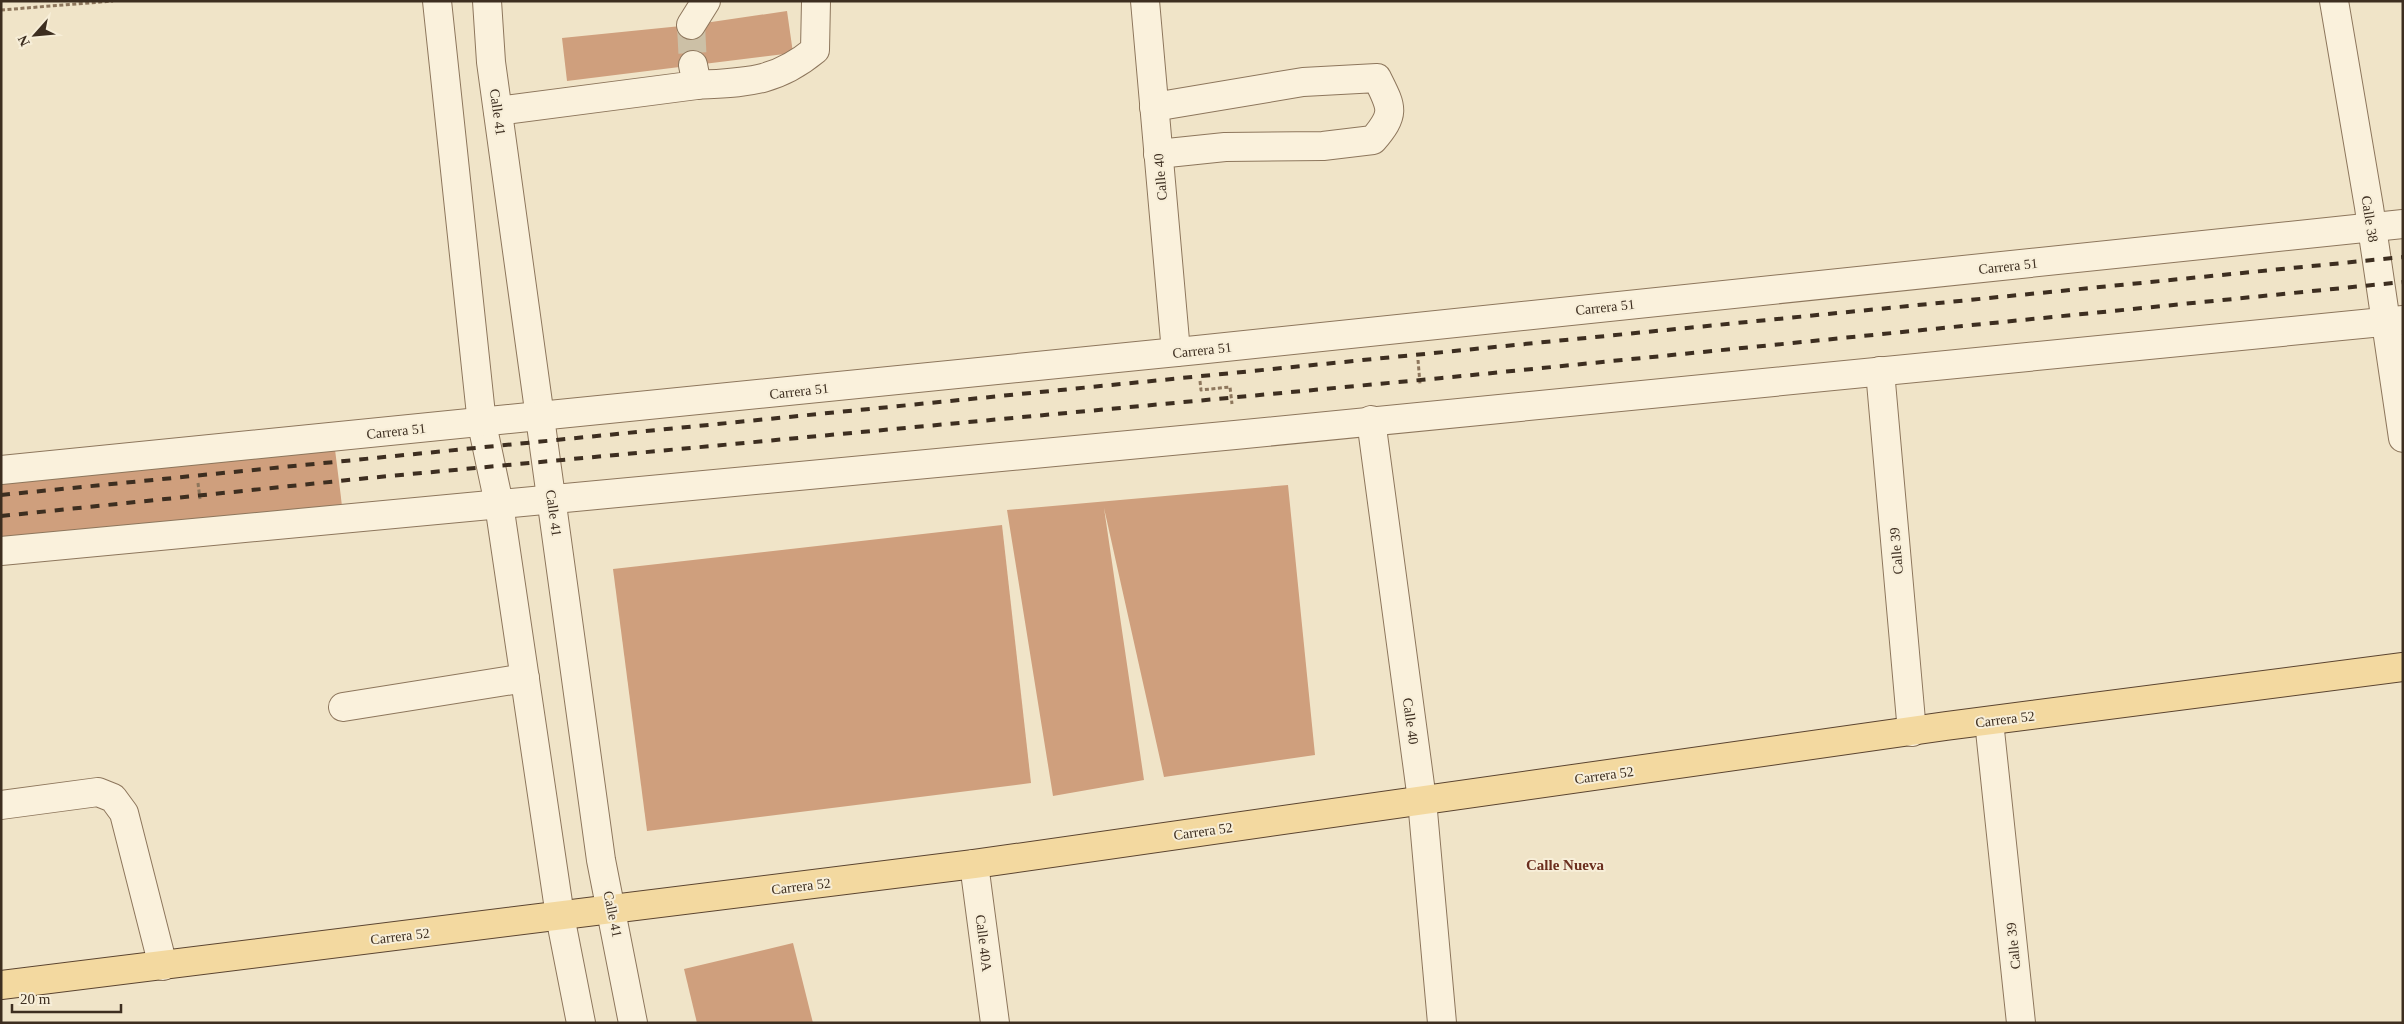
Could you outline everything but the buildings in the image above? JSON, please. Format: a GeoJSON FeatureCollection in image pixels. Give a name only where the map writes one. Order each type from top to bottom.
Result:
{"type":"FeatureCollection","features":[{"type":"Feature","properties":{"kind":"main road","name":"Carrera 52"},"geometry":{"type":"LineString","coordinates":[[1,985],[974,864],[1989,721],[2403,667]]}},
{"type":"Feature","properties":{"kind":"street"},"geometry":{"type":"LineString","coordinates":[[437,1],[482,424],[499,504],[560,916],[581,1023]]}},
{"type":"Feature","properties":{"kind":"street","name":"Calle 41"},"geometry":{"type":"LineString","coordinates":[[487,1],[491,62],[602,860],[633,1023]]}},
{"type":"Feature","properties":{"kind":"street"},"geometry":{"type":"LineString","coordinates":[[691,25],[706,1]]}},
{"type":"Feature","properties":{"kind":"street"},"geometry":{"type":"LineString","coordinates":[[498,111],[695,75],[753,82],[796,66],[815,50],[816,1]]}},
{"type":"Feature","properties":{"kind":"street","name":"Calle 40"},"geometry":{"type":"LineString","coordinates":[[1145,1],[1158,154],[1187,351]]}},
{"type":"Feature","properties":{"kind":"street","name":"Calle 38"},"geometry":{"type":"LineString","coordinates":[[2334,1],[2372,228],[2394,321],[2403,438]]}},
{"type":"Feature","properties":{"kind":"street"},"geometry":{"type":"LineString","coordinates":[[1154,107],[1303,82],[1376,78],[1390,103],[1387,124],[1373,140],[1323,146],[1225,147],[1158,154]]}},
{"type":"Feature","properties":{"kind":"street","name":"Carrera 51"},"geometry":{"type":"LineString","coordinates":[[1,470],[482,424],[2403,224]]}},
{"type":"Feature","properties":{"kind":"street"},"geometry":{"type":"LineString","coordinates":[[1,551],[1235,435],[1371,420],[2394,321]]}},
{"type":"Feature","properties":{"kind":"street","name":"Calle 39"},"geometry":{"type":"LineString","coordinates":[[1880,371],[1912,732]]}},
{"type":"Feature","properties":{"kind":"street","name":"Calle 40"},"geometry":{"type":"LineString","coordinates":[[1371,420],[1422,800],[1442,1023]]}},
{"type":"Feature","properties":{"kind":"street"},"geometry":{"type":"LineString","coordinates":[[343,707],[524,678]]}},
{"type":"Feature","properties":{"kind":"street","name":"Calle 39"},"geometry":{"type":"LineString","coordinates":[[1989,721],[2021,1023]]}},
{"type":"Feature","properties":{"kind":"street"},"geometry":{"type":"LineString","coordinates":[[1,805],[98,792],[113,798],[124,813],[163,966]]}},
{"type":"Feature","properties":{"kind":"street","name":"Calle 40A"},"geometry":{"type":"LineString","coordinates":[[974,864],[995,1023]]}},
{"type":"Feature","properties":{"kind":"path"},"geometry":{"type":"LineString","coordinates":[[1,10],[113,1]]}},
{"type":"Feature","properties":{"kind":"path"},"geometry":{"type":"LineString","coordinates":[[1416,327],[1423,416]]}},
{"type":"Feature","properties":{"kind":"path"},"geometry":{"type":"LineString","coordinates":[[1187,351],[1201,390],[1230,388],[1235,435]]}},
{"type":"Feature","properties":{"kind":"tunnel"},"geometry":{"type":"LineString","coordinates":[[691,25],[693,65]]}},
{"type":"Feature","properties":{"kind":"railway"},"geometry":{"type":"LineString","coordinates":[[1,495],[2403,257]]}},
{"type":"Feature","properties":{"kind":"railway"},"geometry":{"type":"LineString","coordinates":[[1,516],[368,478],[1442,378],[2403,282]]}},
{"type":"Feature","properties":{"kind":"district","name":"Calle Nueva"},"geometry":{"type":"Point","coordinates":[1565,865]}}]}
